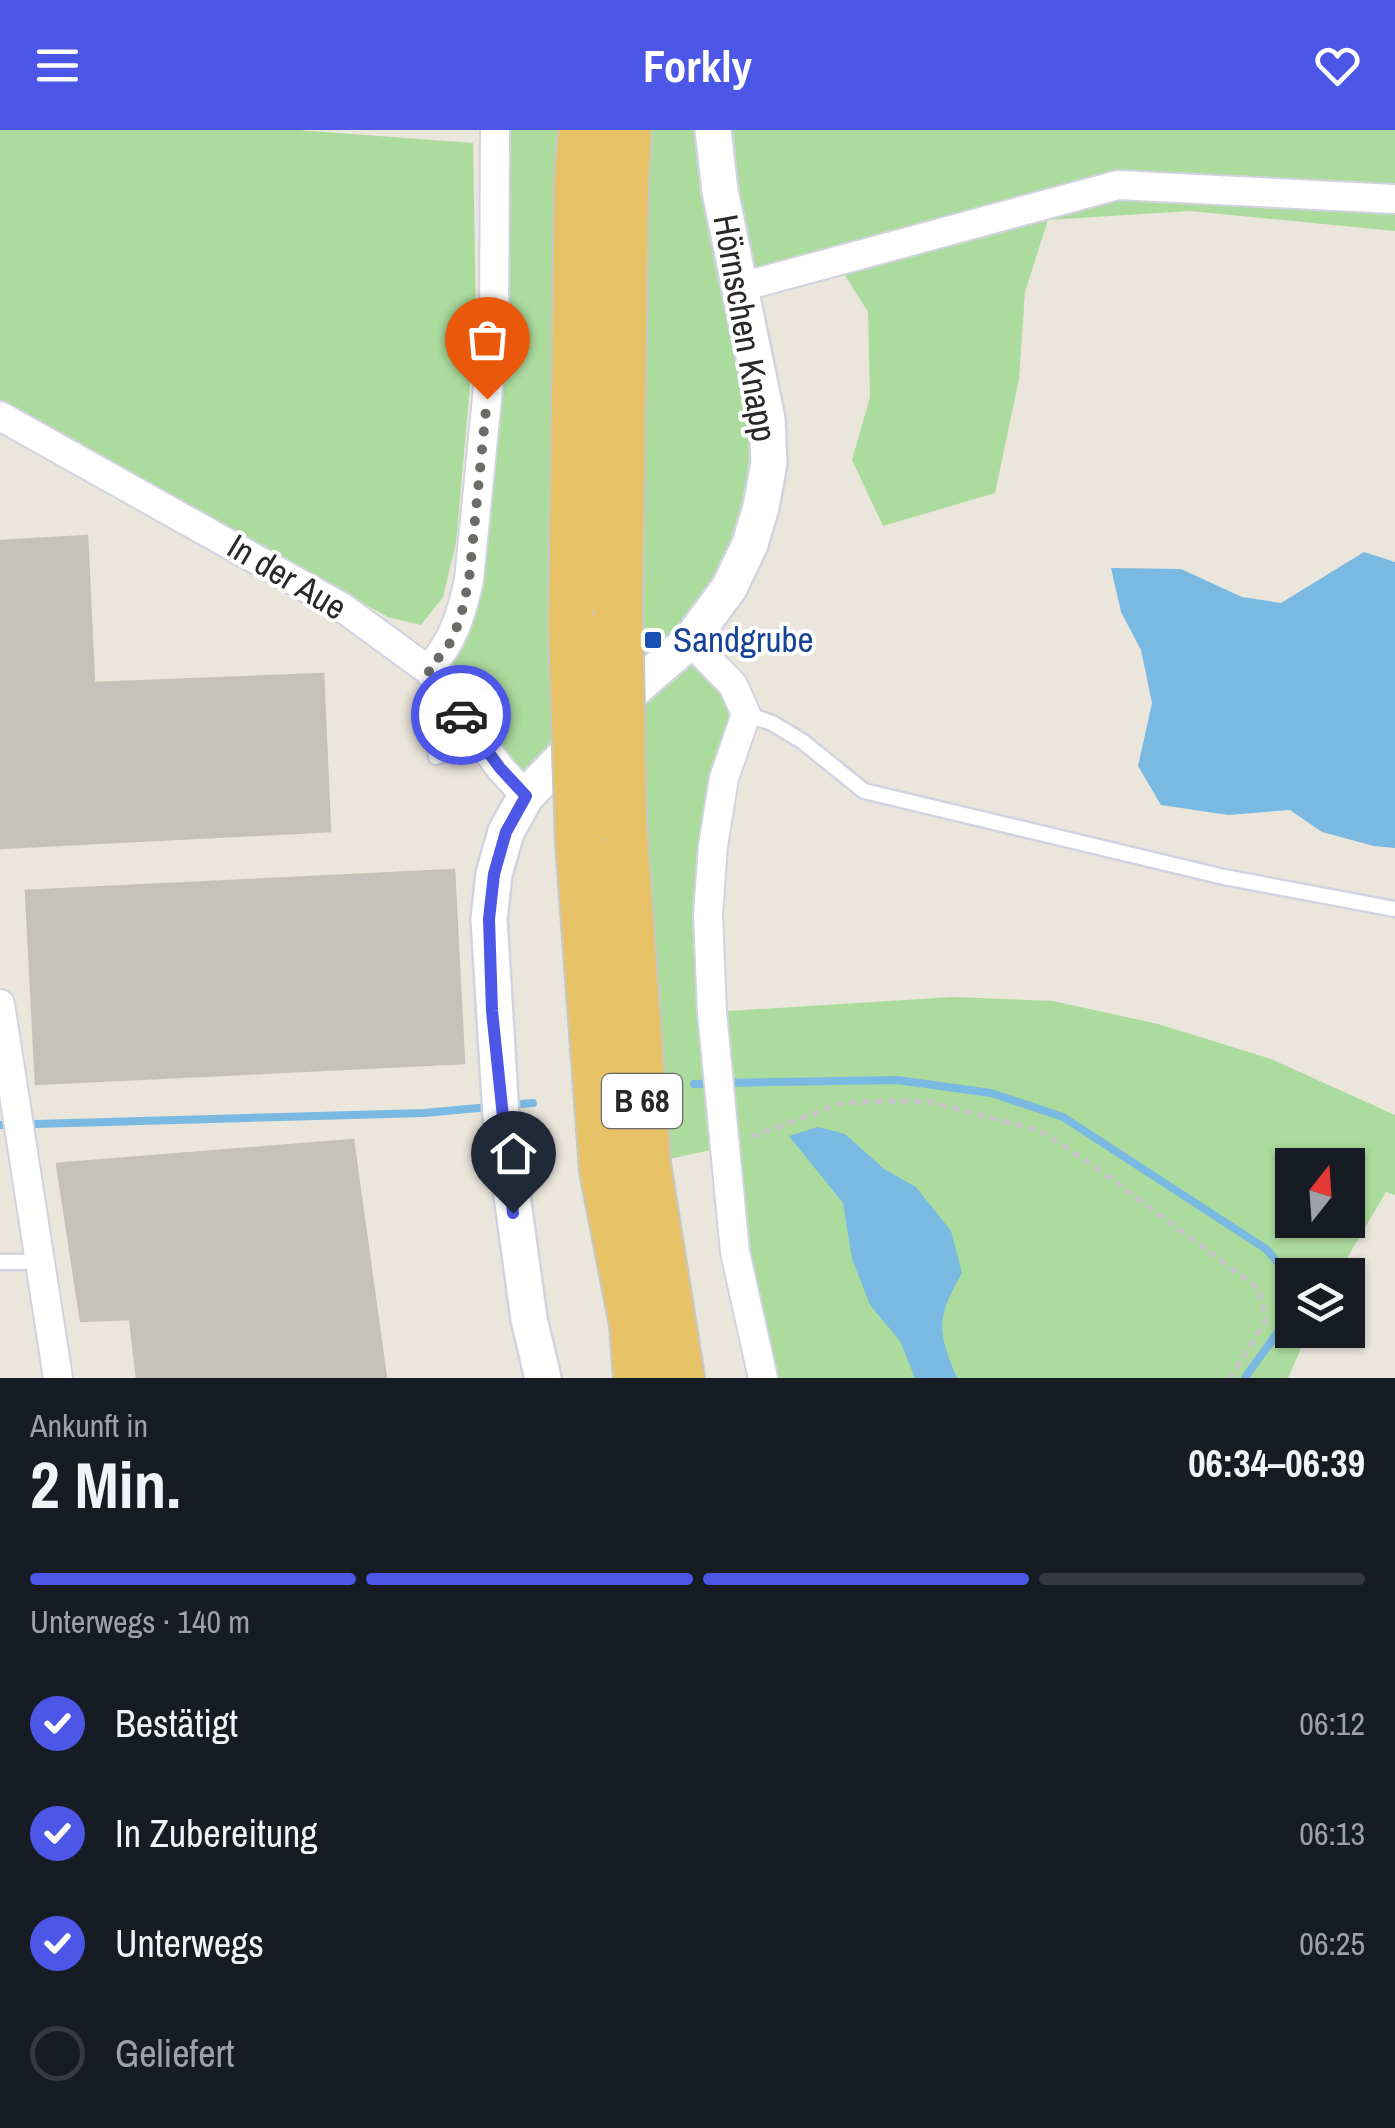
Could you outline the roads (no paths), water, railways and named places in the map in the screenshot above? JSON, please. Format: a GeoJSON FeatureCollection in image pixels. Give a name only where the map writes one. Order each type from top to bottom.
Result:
{"type":"FeatureCollection","features":[{"type":"Feature","properties":{"kind":"highway","name":"B 68"},"geometry":{"type":"LineString","coordinates":[[583,130],[579,177],[573,628],[580,842],[604,1170],[634,1324],[638,1378]]}},
{"type":"Feature","properties":{"kind":"highway","name":"B 68"},"geometry":{"type":"LineString","coordinates":[[628,130],[618,610],[622,822],[646,1164],[680,1378]]}},
{"type":"Feature","properties":{"kind":"street"},"geometry":{"type":"LineString","coordinates":[[428,670],[448,647],[460,620],[469,580],[494,327],[496,130]]}},
{"type":"Feature","properties":{"kind":"street","name":"Hörnschen Knapp"},"geometry":{"type":"LineString","coordinates":[[543,1378],[529,1319],[500,1106],[489,919],[494,874],[506,832],[526,796],[606,713],[690,641],[730,588],[750,544],[769,463],[767,419],[720,191],[713,130]]}},
{"type":"Feature","properties":{"kind":"street"},"geometry":{"type":"LineString","coordinates":[[741,288],[1118,185],[1395,200]]}},
{"type":"Feature","properties":{"kind":"street","name":"In der Aue"},"geometry":{"type":"LineString","coordinates":[[0,416],[343,608],[428,670],[526,796]]}},
{"type":"Feature","properties":{"kind":"street"},"geometry":{"type":"LineString","coordinates":[[690,641],[733,685],[746,714],[724,778],[708,914],[735,1252],[763,1378]]}},
{"type":"Feature","properties":{"kind":"street"},"geometry":{"type":"LineString","coordinates":[[0,1004],[58,1378]]}},
{"type":"Feature","properties":{"kind":"lane"},"geometry":{"type":"LineString","coordinates":[[746,714],[802,741],[864,791],[1224,876],[1395,909]]}},
{"type":"Feature","properties":{"kind":"lane"},"geometry":{"type":"LineString","coordinates":[[436,757],[477,737]]}},
{"type":"Feature","properties":{"kind":"lane"},"geometry":{"type":"LineString","coordinates":[[0,1262],[40,1262]]}},
{"type":"Feature","properties":{"kind":"water"},"geometry":{"type":"Polygon","coordinates":[[[1364,552],[1395,562],[1395,848],[1322,832],[1290,810],[1228,815],[1161,805],[1138,766],[1152,703],[1141,650],[1121,612],[1111,568],[1181,569],[1242,597],[1281,603],[1364,552]]]}},
{"type":"Feature","properties":{"kind":"water"},"geometry":{"type":"Polygon","coordinates":[[[818,1127],[845,1134],[884,1169],[916,1187],[951,1231],[962,1273],[947,1302],[942,1325],[957,1378],[915,1378],[900,1341],[870,1305],[852,1259],[843,1203],[789,1136],[818,1127]]]}},
{"type":"Feature","properties":{"kind":"waterway"},"geometry":{"type":"LineString","coordinates":[[726,1083],[897,1080],[991,1093],[1063,1117],[1266,1249],[1281,1268],[1289,1285],[1287,1316],[1245,1378]]}},
{"type":"Feature","properties":{"kind":"waterway"},"geometry":{"type":"LineString","coordinates":[[694,1084],[712,1084]]}},
{"type":"Feature","properties":{"kind":"waterway"},"geometry":{"type":"LineString","coordinates":[[508,1105],[533,1103]]}},
{"type":"Feature","properties":{"kind":"waterway"},"geometry":{"type":"LineString","coordinates":[[0,1125],[424,1113],[489,1107]]}},
{"type":"Feature","properties":{"kind":"place","name":"Sandgrube"},"geometry":{"type":"Point","coordinates":[653,640]}}]}
